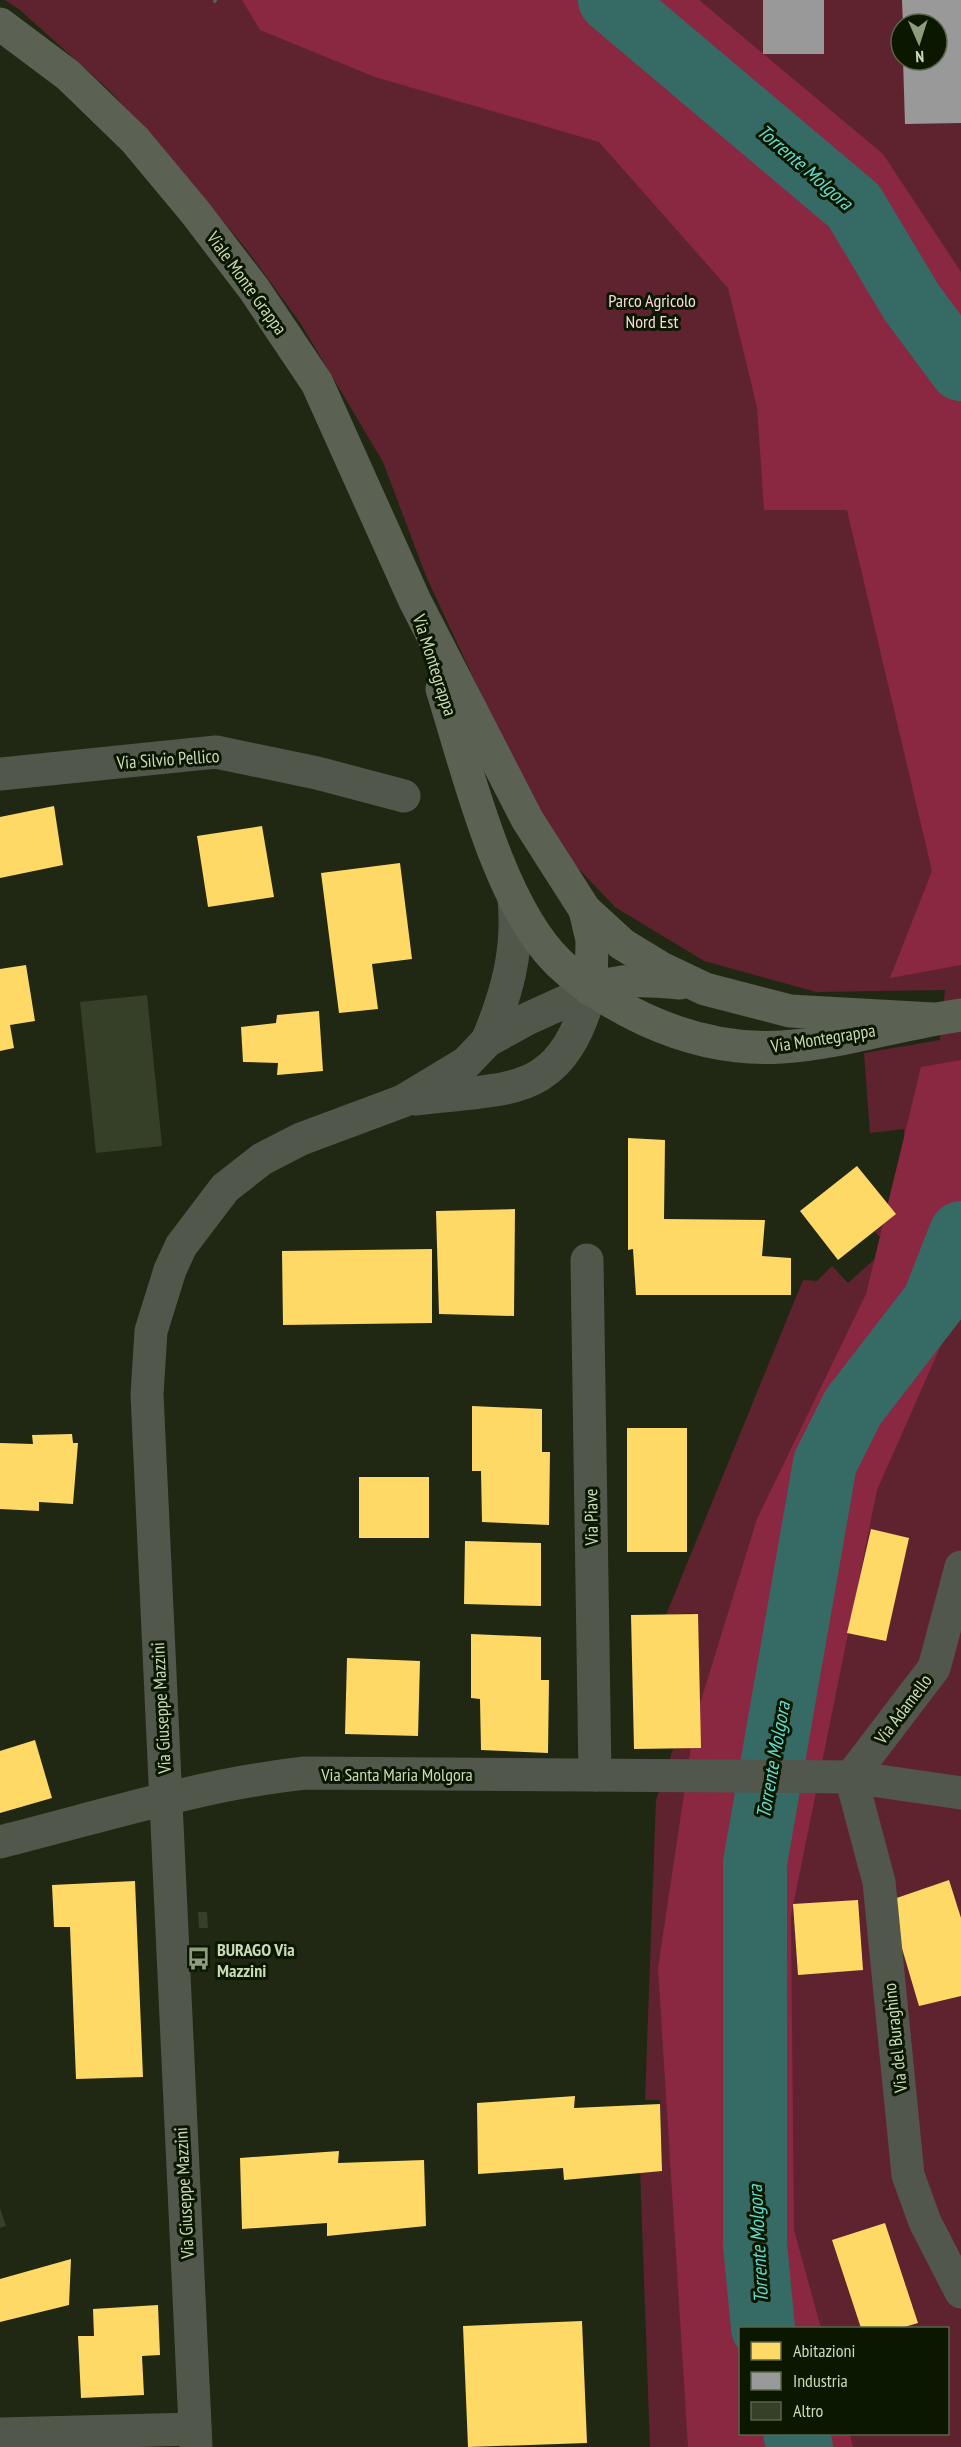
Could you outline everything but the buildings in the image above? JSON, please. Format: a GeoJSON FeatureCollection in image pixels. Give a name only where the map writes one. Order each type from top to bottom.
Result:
{"type":"FeatureCollection","features":[{"type":"Feature","properties":{"kind":"street","name":"Viale Monte Grappa"},"geometry":{"type":"LineString","coordinates":[[0,24],[68,75],[135,140],[195,212],[254,289],[317,383],[415,602]]}},
{"type":"Feature","properties":{"kind":"street","name":"Via Montegrappa"},"geometry":{"type":"LineString","coordinates":[[415,602],[483,816],[514,899],[527,923],[558,962],[591,990],[666,1029],[693,1038],[757,1048],[808,1044],[947,1017]]}},
{"type":"Feature","properties":{"kind":"street","name":"Via Montegrappa"},"geometry":{"type":"LineString","coordinates":[[415,602],[527,819],[585,910],[622,944],[663,969],[705,989],[790,1011],[861,1017],[947,1017]]}},
{"type":"Feature","properties":{"kind":"street","name":"Via Silvio Pellico"},"geometry":{"type":"LineString","coordinates":[[0,774],[216,752],[317,773],[404,795]]}},
{"type":"Feature","properties":{"kind":"street","name":"Via Giuseppe Mazzini"},"geometry":{"type":"LineString","coordinates":[[487,1041],[500,1010],[514,958],[517,923],[514,899]]}},
{"type":"Feature","properties":{"kind":"street"},"geometry":{"type":"LineString","coordinates":[[585,910],[592,940],[591,990],[612,982],[636,980],[680,983],[705,989]]}},
{"type":"Feature","properties":{"kind":"street","name":"Via Giuseppe Mazzini"},"geometry":{"type":"LineString","coordinates":[[196,2438],[147,1394],[151,1331],[155,1311],[181,1246],[225,1188],[262,1159],[302,1139],[403,1101],[466,1063],[487,1041],[527,1019],[591,990]]}},
{"type":"Feature","properties":{"kind":"street","name":"Via Giuseppe Mazzini"},"geometry":{"type":"LineString","coordinates":[[403,1101],[523,1085],[543,1075],[560,1058],[575,1036],[591,990]]}},
{"type":"Feature","properties":{"kind":"street","name":"Via Piave"},"geometry":{"type":"LineString","coordinates":[[587,1260],[595,1775]]}},
{"type":"Feature","properties":{"kind":"street","name":"Via Adamello"},"geometry":{"type":"LineString","coordinates":[[851,1777],[934,1668],[961,1567]]}},
{"type":"Feature","properties":{"kind":"street","name":"Via Santa Maria Molgora"},"geometry":{"type":"LineString","coordinates":[[0,1842],[166,1800],[279,1776],[304,1773],[851,1777],[961,1794]]}},
{"type":"Feature","properties":{"kind":"street","name":"Via del Buraghino"},"geometry":{"type":"LineString","coordinates":[[851,1777],[879,1882],[908,2175],[925,2222],[961,2292]]}},
{"type":"Feature","properties":{"kind":"street"},"geometry":{"type":"LineString","coordinates":[[0,2434],[196,2438]]}},
{"type":"Feature","properties":{"kind":"green space","name":"Parco Agricolo Nord Est"},"geometry":{"type":"Polygon","coordinates":[[[5,0],[961,0],[961,2447],[650,2447],[640,2168],[662,2167],[660,2100],[645,2100],[656,1800],[673,1749],[693,1747],[693,1613],[666,1615],[803,1280],[817,1281],[832,1266],[848,1283],[889,1246],[874,1231],[905,1203],[904,1129],[870,1133],[864,1053],[940,1040],[945,990],[816,992],[704,961],[615,907],[559,848],[525,789],[426,576],[383,462],[301,324],[247,250],[162,148],[109,90],[20,10],[5,0]]]}},
{"type":"Feature","properties":{"kind":"shaded area"},"geometry":{"type":"Polygon","coordinates":[[[242,0],[699,0],[883,154],[961,272],[961,965],[890,978],[932,871],[847,510],[764,510],[757,407],[728,288],[599,142],[375,77],[260,30],[242,0]]]}},
{"type":"Feature","properties":{"kind":"shaded area"},"geometry":{"type":"Polygon","coordinates":[[[961,1060],[961,1300],[877,1490],[791,1916],[794,2230],[821,2327],[739,2327],[739,2435],[850,2435],[853,2447],[688,2447],[658,1968],[695,1720],[757,1519],[866,1294],[921,1067],[961,1060]]]}},
{"type":"Feature","properties":{"kind":"waterway","name":"Torrente Molgora"},"geometry":{"type":"LineString","coordinates":[[610,0],[854,206],[912,303],[961,369]]}},
{"type":"Feature","properties":{"kind":"waterway","name":"Torrente Molgora"},"geometry":{"type":"LineString","coordinates":[[763,2327],[755,2245],[755,1863],[825,1463],[853,1407],[934,1302],[961,1233]]}},
{"type":"Feature","properties":{"kind":"waterway","name":"Torrente Molgora"},"geometry":{"type":"LineString","coordinates":[[795,2435],[801,2447]]}},
{"type":"Feature","properties":{"kind":"place","name":"BURAGO Via Mazzini"},"geometry":{"type":"Point","coordinates":[199,1959]}}]}
